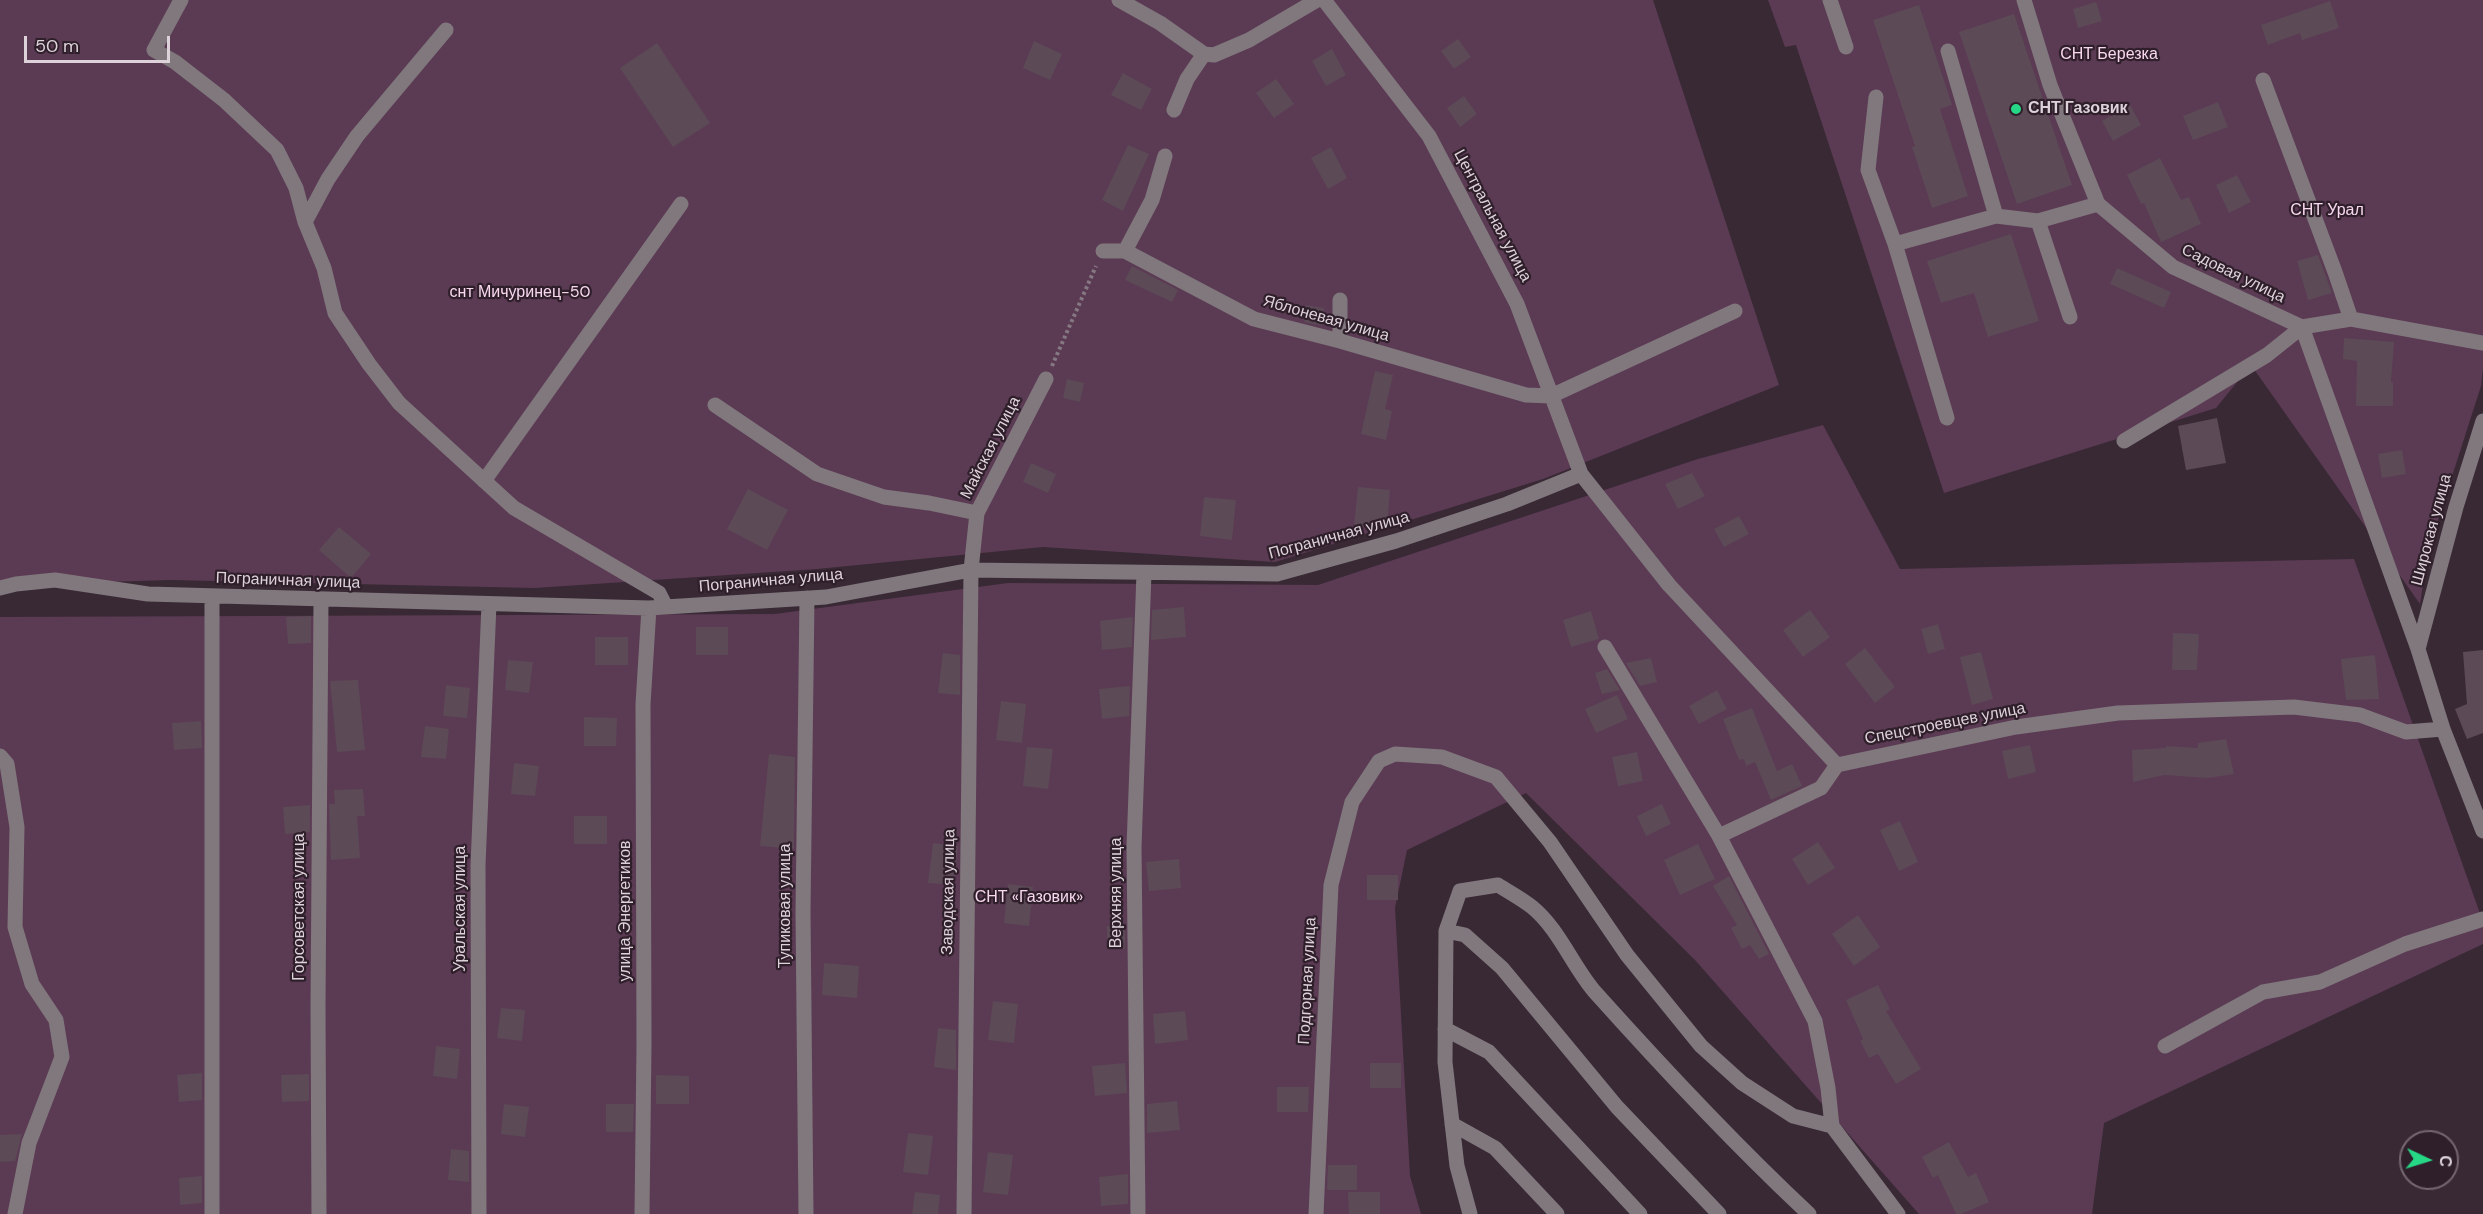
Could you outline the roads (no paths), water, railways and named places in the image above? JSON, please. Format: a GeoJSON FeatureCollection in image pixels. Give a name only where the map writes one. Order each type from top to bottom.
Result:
{"type":"FeatureCollection","features":[{"type":"Feature","properties":{"kind":"street"},"geometry":{"type":"LineString","coordinates":[[181,0],[154,50],[175,62],[224,100],[277,150],[296,188],[305,222],[324,268],[335,313],[369,364],[399,403],[514,508],[659,593],[666,607]]}},
{"type":"Feature","properties":{"kind":"street"},"geometry":{"type":"LineString","coordinates":[[1119,0],[1160,23],[1204,54],[1214,55],[1249,40],[1317,0]]}},
{"type":"Feature","properties":{"kind":"street","name":"Центральная улица"},"geometry":{"type":"LineString","coordinates":[[1324,0],[1429,136],[1517,304],[1581,474]]}},
{"type":"Feature","properties":{"kind":"street"},"geometry":{"type":"LineString","coordinates":[[1830,0],[1846,47]]}},
{"type":"Feature","properties":{"kind":"street","name":"Садовая улица"},"geometry":{"type":"LineString","coordinates":[[2024,0],[2050,85],[2098,204],[2173,267],[2302,327]]}},
{"type":"Feature","properties":{"kind":"street"},"geometry":{"type":"LineString","coordinates":[[305,222],[328,179],[357,136],[446,30]]}},
{"type":"Feature","properties":{"kind":"street"},"geometry":{"type":"LineString","coordinates":[[1947,51],[1996,216]]}},
{"type":"Feature","properties":{"kind":"street"},"geometry":{"type":"LineString","coordinates":[[1174,110],[1187,79],[1204,54]]}},
{"type":"Feature","properties":{"kind":"street"},"geometry":{"type":"LineString","coordinates":[[2263,80],[2335,272],[2350,320]]}},
{"type":"Feature","properties":{"kind":"street"},"geometry":{"type":"LineString","coordinates":[[1876,97],[1868,170],[1895,244],[1947,418]]}},
{"type":"Feature","properties":{"kind":"street"},"geometry":{"type":"LineString","coordinates":[[1125,251],[1152,200],[1165,156]]}},
{"type":"Feature","properties":{"kind":"street"},"geometry":{"type":"LineString","coordinates":[[484,481],[681,204]]}},
{"type":"Feature","properties":{"kind":"street"},"geometry":{"type":"LineString","coordinates":[[1895,244],[1996,216],[2038,221],[2098,204]]}},
{"type":"Feature","properties":{"kind":"street"},"geometry":{"type":"LineString","coordinates":[[2038,221],[2070,317]]}},
{"type":"Feature","properties":{"kind":"street","name":"Яблоневая улица"},"geometry":{"type":"LineString","coordinates":[[1103,251],[1125,251],[1254,319],[1340,341],[1526,395],[1551,396]]}},
{"type":"Feature","properties":{"kind":"street"},"geometry":{"type":"LineString","coordinates":[[1340,300],[1340,341]]}},
{"type":"Feature","properties":{"kind":"street"},"geometry":{"type":"LineString","coordinates":[[1551,396],[1735,311]]}},
{"type":"Feature","properties":{"kind":"street"},"geometry":{"type":"LineString","coordinates":[[2124,441],[2267,354],[2302,327],[2350,320],[2483,343]]}},
{"type":"Feature","properties":{"kind":"street"},"geometry":{"type":"LineString","coordinates":[[2302,327],[2418,649],[2443,729],[2483,831]]}},
{"type":"Feature","properties":{"kind":"street","name":"Майская улица"},"geometry":{"type":"LineString","coordinates":[[971,570],[977,513],[1046,379]]}},
{"type":"Feature","properties":{"kind":"street"},"geometry":{"type":"LineString","coordinates":[[715,405],[817,474],[884,497],[977,513]]}},
{"type":"Feature","properties":{"kind":"street","name":"Широкая улица"},"geometry":{"type":"LineString","coordinates":[[2418,649],[2456,507],[2483,421]]}},
{"type":"Feature","properties":{"kind":"street"},"geometry":{"type":"LineString","coordinates":[[1581,474],[1669,585],[1837,765],[1821,788],[1719,837]]}},
{"type":"Feature","properties":{"kind":"street","name":"Пограничная улица"},"geometry":{"type":"LineString","coordinates":[[0,588],[55,580],[148,594],[649,608],[826,597],[971,570],[1277,574],[1396,541],[1507,504],[1581,474]]}},
{"type":"Feature","properties":{"kind":"street","name":"Заводская улица"},"geometry":{"type":"LineString","coordinates":[[964,1214],[971,570]]}},
{"type":"Feature","properties":{"kind":"street","name":"Верхняя улица"},"geometry":{"type":"LineString","coordinates":[[1138,1214],[1134,847],[1144,573]]}},
{"type":"Feature","properties":{"kind":"street"},"geometry":{"type":"LineString","coordinates":[[212,597],[212,1214]]}},
{"type":"Feature","properties":{"kind":"street","name":"Тупиковая улица"},"geometry":{"type":"LineString","coordinates":[[806,1214],[803,912],[807,598]]}},
{"type":"Feature","properties":{"kind":"street","name":"Горсоветская улица"},"geometry":{"type":"LineString","coordinates":[[319,1214],[321,600]]}},
{"type":"Feature","properties":{"kind":"street","name":"Уральская улица"},"geometry":{"type":"LineString","coordinates":[[479,1214],[478,865],[489,604]]}},
{"type":"Feature","properties":{"kind":"street","name":"улица Энергетиков"},"geometry":{"type":"LineString","coordinates":[[642,1214],[643,704],[649,608]]}},
{"type":"Feature","properties":{"kind":"street"},"geometry":{"type":"LineString","coordinates":[[1605,647],[1719,837],[1815,1021],[1828,1088],[1832,1126],[1898,1214]]}},
{"type":"Feature","properties":{"kind":"street","name":"Спецстроевцев улица"},"geometry":{"type":"LineString","coordinates":[[1837,765],[2016,727],[2118,713],[2294,707],[2360,715],[2406,732],[2443,729]]}},
{"type":"Feature","properties":{"kind":"street","name":"Подгорная улица"},"geometry":{"type":"LineString","coordinates":[[1316,1214],[1331,885],[1352,802],[1378,761],[1395,754],[1442,757],[1496,777],[1550,842],[1627,955],[1701,1046],[1742,1083],[1793,1116],[1832,1126]]}},
{"type":"Feature","properties":{"kind":"street"},"geometry":{"type":"LineString","coordinates":[[0,756],[7,764],[17,827],[15,927],[32,984],[56,1020],[62,1057],[29,1143],[15,1214]]}},
{"type":"Feature","properties":{"kind":"street"},"geometry":{"type":"LineString","coordinates":[[1470,1214],[1457,1166],[1445,1062],[1446,931],[1460,891],[1498,885],[1533,908],[1559,939],[1589,985],[1648,1051],[1750,1159],[1809,1214]]}},
{"type":"Feature","properties":{"kind":"street"},"geometry":{"type":"LineString","coordinates":[[2165,1046],[2263,992],[2320,982],[2405,944],[2483,919]]}},
{"type":"Feature","properties":{"kind":"street"},"geometry":{"type":"LineString","coordinates":[[1446,931],[1465,935],[1502,968],[1617,1107],[1719,1214]]}},
{"type":"Feature","properties":{"kind":"street"},"geometry":{"type":"LineString","coordinates":[[1445,1029],[1489,1052],[1640,1214]]}},
{"type":"Feature","properties":{"kind":"street"},"geometry":{"type":"LineString","coordinates":[[1452,1124],[1495,1148],[1557,1214]]}},
{"type":"Feature","properties":{"kind":"place","name":"СНТ Газовик"},"geometry":{"type":"Point","coordinates":[2016,109]}},
{"type":"Feature","properties":{"kind":"park label","name":"СНТ Березка"},"geometry":{"type":"Point","coordinates":[2109,55]}},
{"type":"Feature","properties":{"kind":"park label","name":"СНТ Урал"},"geometry":{"type":"Point","coordinates":[2327,211]}},
{"type":"Feature","properties":{"kind":"park label","name":"снт Мичуринец-50"},"geometry":{"type":"Point","coordinates":[520,293]}},
{"type":"Feature","properties":{"kind":"park label","name":"СНТ «Газовик»"},"geometry":{"type":"Point","coordinates":[1029,898]}}]}
